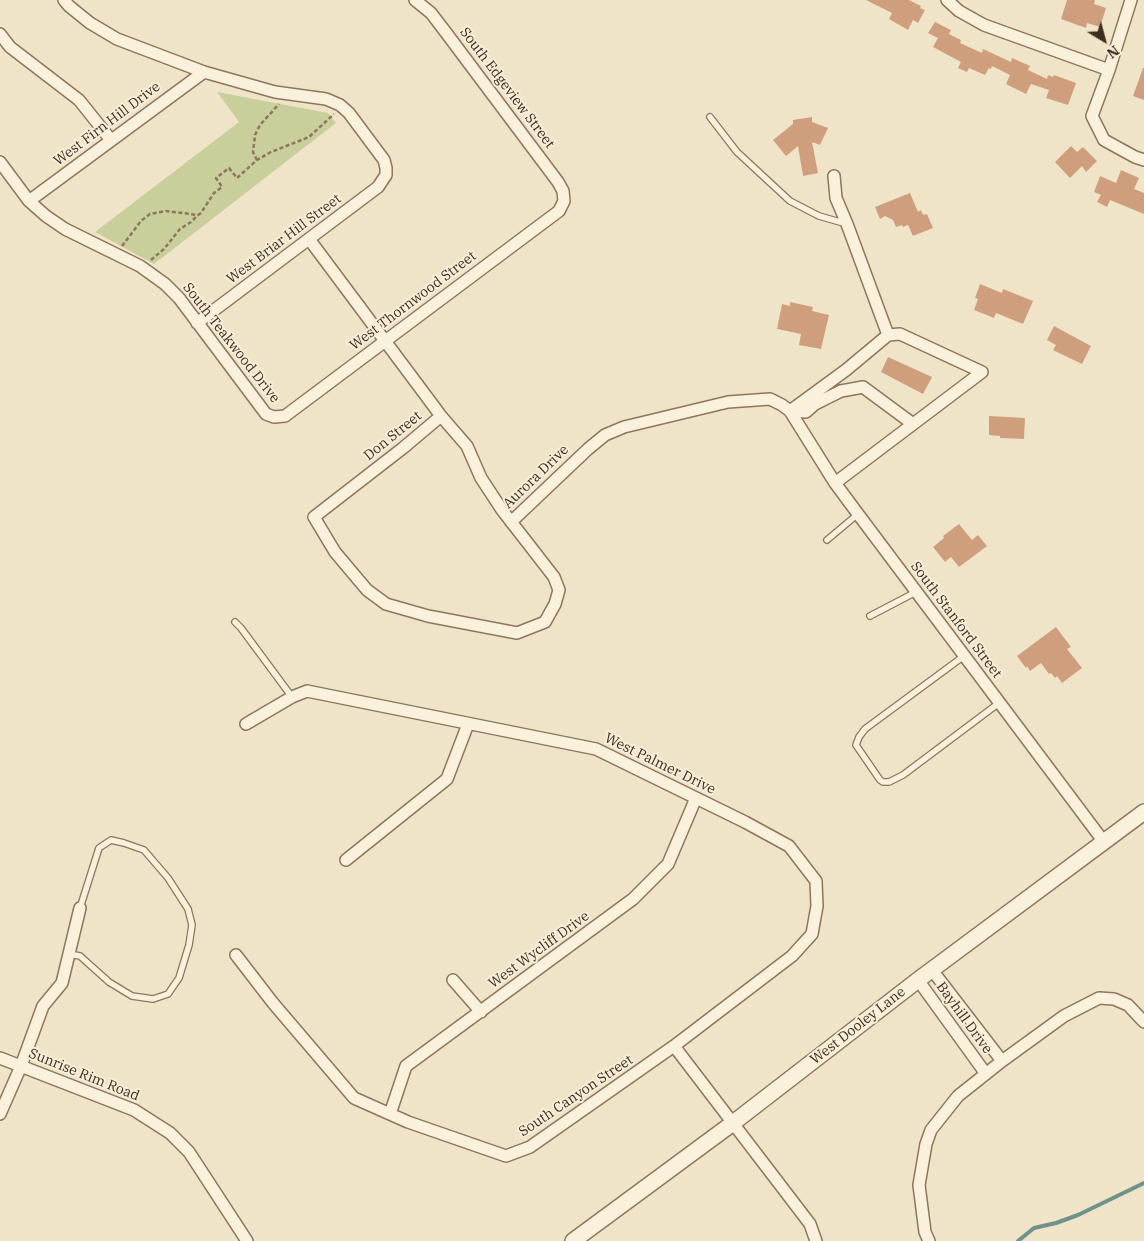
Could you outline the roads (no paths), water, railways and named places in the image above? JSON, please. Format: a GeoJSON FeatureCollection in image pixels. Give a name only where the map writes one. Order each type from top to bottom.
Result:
{"type":"FeatureCollection","features":[{"type":"Feature","properties":{"kind":"street"},"geometry":{"type":"LineString","coordinates":[[64,0],[90,23],[117,39],[204,72]]}},
{"type":"Feature","properties":{"kind":"street","name":"South Edgeview Street"},"geometry":{"type":"LineString","coordinates":[[415,0],[431,13],[558,182],[563,191],[564,202]]}},
{"type":"Feature","properties":{"kind":"street"},"geometry":{"type":"LineString","coordinates":[[947,0],[959,11],[984,26],[1109,70]]}},
{"type":"Feature","properties":{"kind":"street"},"geometry":{"type":"LineString","coordinates":[[959,11],[965,0]]}},
{"type":"Feature","properties":{"kind":"street"},"geometry":{"type":"LineString","coordinates":[[1131,0],[1092,116],[1104,140],[1144,160]]}},
{"type":"Feature","properties":{"kind":"street"},"geometry":{"type":"LineString","coordinates":[[0,34],[10,47],[79,100],[111,140]]}},
{"type":"Feature","properties":{"kind":"street","name":"West Briar Hill Street"},"geometry":{"type":"LineString","coordinates":[[198,323],[378,187],[386,175],[384,160],[349,113],[343,108],[326,99],[283,93],[204,72]]}},
{"type":"Feature","properties":{"kind":"street","name":"West Firn Hill Drive"},"geometry":{"type":"LineString","coordinates":[[29,201],[204,72]]}},
{"type":"Feature","properties":{"kind":"street","name":"South Teakwood Drive"},"geometry":{"type":"LineString","coordinates":[[0,162],[29,201],[65,229],[118,254],[145,269],[165,284],[198,323],[266,414],[274,417]]}},
{"type":"Feature","properties":{"kind":"street"},"geometry":{"type":"LineString","coordinates":[[834,176],[836,198],[888,336]]}},
{"type":"Feature","properties":{"kind":"street","name":"West Thornwood Street"},"geometry":{"type":"LineString","coordinates":[[274,417],[285,416],[559,211],[564,202]]}},
{"type":"Feature","properties":{"kind":"street"},"geometry":{"type":"LineString","coordinates":[[309,239],[441,416]]}},
{"type":"Feature","properties":{"kind":"street"},"geometry":{"type":"LineString","coordinates":[[790,411],[888,336],[900,334],[982,372],[835,483]]}},
{"type":"Feature","properties":{"kind":"street"},"geometry":{"type":"LineString","coordinates":[[790,411],[806,412],[815,404],[836,393],[863,387],[913,424]]}},
{"type":"Feature","properties":{"kind":"street","name":"Aurora Drive"},"geometry":{"type":"LineString","coordinates":[[444,619],[517,633],[545,622],[555,604],[559,590],[554,578],[511,522],[605,435],[624,427],[728,402],[770,399],[790,411]]}},
{"type":"Feature","properties":{"kind":"street","name":"South Stanford Street"},"geometry":{"type":"LineString","coordinates":[[790,411],[835,483],[1104,842]]}},
{"type":"Feature","properties":{"kind":"street","name":"Don Street"},"geometry":{"type":"LineString","coordinates":[[444,619],[386,604],[367,590],[335,552],[314,517],[441,416],[467,446],[481,478],[511,522]]}},
{"type":"Feature","properties":{"kind":"street","name":"West Palmer Drive"},"geometry":{"type":"LineString","coordinates":[[246,724],[292,697],[307,691],[596,749],[789,846],[816,881],[817,906],[812,934],[792,956],[674,1046]]}},
{"type":"Feature","properties":{"kind":"street"},"geometry":{"type":"LineString","coordinates":[[346,860],[448,779],[468,724]]}},
{"type":"Feature","properties":{"kind":"street","name":"West Wycliff Drive"},"geometry":{"type":"LineString","coordinates":[[390,1114],[406,1066],[633,899],[668,864],[696,798]]}},
{"type":"Feature","properties":{"kind":"street","name":"West Dooley Lane"},"geometry":{"type":"LineString","coordinates":[[573,1241],[733,1123],[918,980],[1144,812]]}},
{"type":"Feature","properties":{"kind":"street"},"geometry":{"type":"LineString","coordinates":[[0,1114],[21,1066],[43,1006],[62,983],[80,908]]}},
{"type":"Feature","properties":{"kind":"street","name":"South Canyon Street"},"geometry":{"type":"LineString","coordinates":[[236,954],[273,1003],[354,1098],[408,1122],[506,1156],[530,1147],[674,1046]]}},
{"type":"Feature","properties":{"kind":"street","name":"Bayhill Drive"},"geometry":{"type":"LineString","coordinates":[[932,970],[1002,1061]]}},
{"type":"Feature","properties":{"kind":"street"},"geometry":{"type":"LineString","coordinates":[[453,980],[481,1012]]}},
{"type":"Feature","properties":{"kind":"street","name":"Bayhill Drive"},"geometry":{"type":"LineString","coordinates":[[918,980],[986,1074]]}},
{"type":"Feature","properties":{"kind":"street"},"geometry":{"type":"LineString","coordinates":[[924,1238],[918,1184],[926,1144],[931,1130],[958,1096],[1064,1016],[1099,998],[1114,999],[1128,1005],[1144,1022]]}},
{"type":"Feature","properties":{"kind":"street"},"geometry":{"type":"LineString","coordinates":[[674,1046],[810,1224],[816,1241]]}},
{"type":"Feature","properties":{"kind":"street","name":"Sunrise Rim Road"},"geometry":{"type":"LineString","coordinates":[[0,1058],[134,1110],[170,1133],[189,1152],[247,1241]]}},
{"type":"Feature","properties":{"kind":"lane"},"geometry":{"type":"LineString","coordinates":[[710,117],[737,152],[790,201],[820,216],[847,224]]}},
{"type":"Feature","properties":{"kind":"lane"},"geometry":{"type":"LineString","coordinates":[[827,540],[858,514]]}},
{"type":"Feature","properties":{"kind":"lane"},"geometry":{"type":"LineString","coordinates":[[870,616],[916,592]]}},
{"type":"Feature","properties":{"kind":"lane"},"geometry":{"type":"LineString","coordinates":[[235,622],[292,697]]}},
{"type":"Feature","properties":{"kind":"lane"},"geometry":{"type":"LineString","coordinates":[[964,656],[888,712],[859,737],[856,745],[880,780],[889,782],[903,776],[999,703]]}},
{"type":"Feature","properties":{"kind":"lane"},"geometry":{"type":"LineString","coordinates":[[69,954],[80,956],[109,982],[132,996],[154,999],[168,994],[179,978],[189,945],[192,925],[188,909],[168,878],[144,850],[124,843],[111,840],[99,848],[80,908]]}},
{"type":"Feature","properties":{"kind":"waterway"},"geometry":{"type":"LineString","coordinates":[[1018,1241],[1034,1228],[1078,1215],[1144,1183]]}}]}
